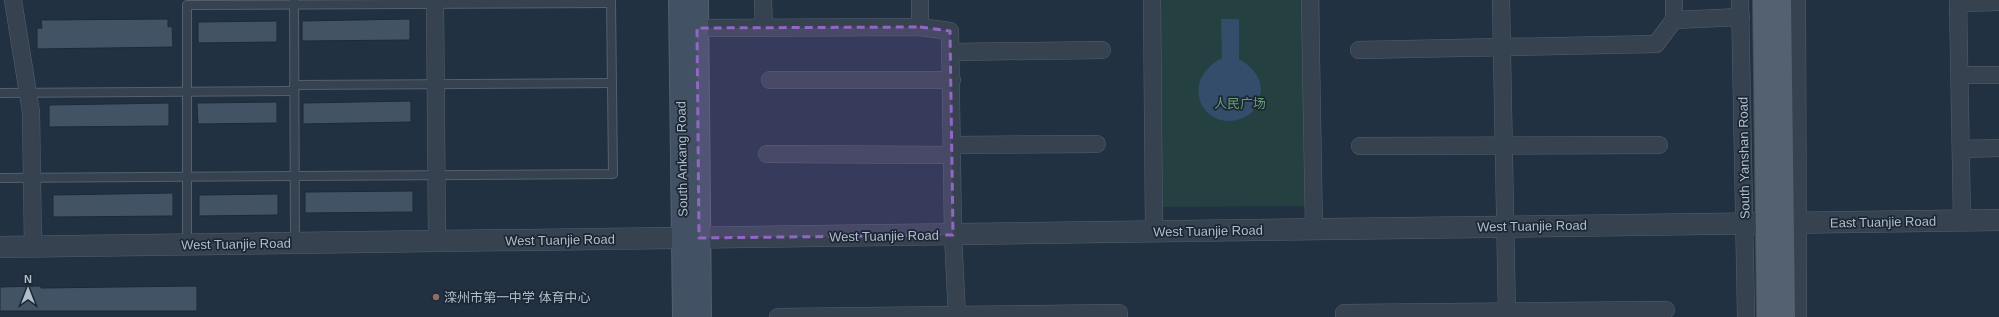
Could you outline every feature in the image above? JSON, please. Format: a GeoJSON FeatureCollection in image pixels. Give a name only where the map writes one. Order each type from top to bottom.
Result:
{"type":"FeatureCollection","features":[{"type":"Feature","properties":{"kind":"main road","name":"South Ankang Road"},"geometry":{"type":"LineString","coordinates":[[680,0],[691,238],[700,317]]}},
{"type":"Feature","properties":{"kind":"main road","name":"South Ankang Road"},"geometry":{"type":"LineString","coordinates":[[684,317],[691,238],[697,0]]}},
{"type":"Feature","properties":{"kind":"main road","name":"South Yanshan Road"},"geometry":{"type":"LineString","coordinates":[[1764,0],[1782,223],[1768,317]]}},
{"type":"Feature","properties":{"kind":"main road","name":"South Yanshan Road"},"geometry":{"type":"LineString","coordinates":[[1780,0],[1784,317]]}},
{"type":"Feature","properties":{"kind":"street"},"geometry":{"type":"LineString","coordinates":[[13,0],[31,112],[33,247]]}},
{"type":"Feature","properties":{"kind":"street"},"geometry":{"type":"LineString","coordinates":[[763,0],[764,28]]}},
{"type":"Feature","properties":{"kind":"street"},"geometry":{"type":"LineString","coordinates":[[920,0],[920,26]]}},
{"type":"Feature","properties":{"kind":"street"},"geometry":{"type":"LineString","coordinates":[[1152,0],[1154,232]]}},
{"type":"Feature","properties":{"kind":"street"},"geometry":{"type":"LineString","coordinates":[[1310,0],[1314,230]]}},
{"type":"Feature","properties":{"kind":"street"},"geometry":{"type":"LineString","coordinates":[[1501,0],[1507,314]]}},
{"type":"Feature","properties":{"kind":"street"},"geometry":{"type":"LineString","coordinates":[[1359,50],[1656,44],[1674,20],[1674,0]]}},
{"type":"Feature","properties":{"kind":"street","name":"South Yanshan Road"},"geometry":{"type":"LineString","coordinates":[[1740,0],[1746,317]]}},
{"type":"Feature","properties":{"kind":"street","name":"South Yanshan Road"},"geometry":{"type":"LineString","coordinates":[[1797,0],[1782,223],[1798,317]]}},
{"type":"Feature","properties":{"kind":"street"},"geometry":{"type":"LineString","coordinates":[[1962,221],[1958,1],[1999,2]]}},
{"type":"Feature","properties":{"kind":"street"},"geometry":{"type":"LineString","coordinates":[[435,2],[437,241]]}},
{"type":"Feature","properties":{"kind":"street"},"geometry":{"type":"LineString","coordinates":[[1674,20],[1741,17]]}},
{"type":"Feature","properties":{"kind":"street"},"geometry":{"type":"LineString","coordinates":[[697,28],[920,26],[950,31],[952,80],[953,235],[957,316]]}},
{"type":"Feature","properties":{"kind":"street"},"geometry":{"type":"LineString","coordinates":[[951,52],[1102,50]]}},
{"type":"Feature","properties":{"kind":"street"},"geometry":{"type":"LineString","coordinates":[[1960,75],[1999,75]]}},
{"type":"Feature","properties":{"kind":"street"},"geometry":{"type":"LineString","coordinates":[[770,80],[952,80]]}},
{"type":"Feature","properties":{"kind":"street"},"geometry":{"type":"LineString","coordinates":[[767,154],[952,150],[1097,144]]}},
{"type":"Feature","properties":{"kind":"street"},"geometry":{"type":"LineString","coordinates":[[1360,146],[1659,145]]}},
{"type":"Feature","properties":{"kind":"street"},"geometry":{"type":"LineString","coordinates":[[1961,149],[1999,148]]}},
{"type":"Feature","properties":{"kind":"street","name":"East Tuanjie Road"},"geometry":{"type":"LineString","coordinates":[[1782,223],[1999,220]]}},
{"type":"Feature","properties":{"kind":"street","name":"West Tuanjie Road"},"geometry":{"type":"LineString","coordinates":[[0,247],[1782,223]]}},
{"type":"Feature","properties":{"kind":"street"},"geometry":{"type":"LineString","coordinates":[[1344,317],[1344,313],[1507,314],[1666,310]]}},
{"type":"Feature","properties":{"kind":"street"},"geometry":{"type":"LineString","coordinates":[[778,317],[1119,313],[1119,317]]}},
{"type":"Feature","properties":{"kind":"lane"},"geometry":{"type":"LineString","coordinates":[[0,178],[187,177],[613,174],[611,1],[294,2],[186,4],[187,92],[187,177],[187,245]]}},
{"type":"Feature","properties":{"kind":"lane"},"geometry":{"type":"LineString","coordinates":[[294,2],[295,243]]}},
{"type":"Feature","properties":{"kind":"lane"},"geometry":{"type":"LineString","coordinates":[[0,93],[187,92],[435,84],[612,83]]}},
{"type":"Feature","properties":{"kind":"highlighted area"},"geometry":{"type":"Polygon","coordinates":[[[920,27],[950,31],[953,235],[699,238],[697,28],[920,27]]]}},
{"type":"Feature","properties":{"kind":"green space","name":"人民广场"},"geometry":{"type":"Polygon","coordinates":[[[1159,0],[1320,0],[1320,206],[1162,207],[1159,0]]]}},
{"type":"Feature","properties":{"kind":"water"},"geometry":{"type":"Polygon","coordinates":[[[1221,19],[1239,19],[1239,59],[1248,65],[1254,72],[1261,85],[1260,98],[1253,111],[1247,116],[1233,121],[1220,120],[1209,114],[1202,105],[1199,93],[1200,81],[1208,69],[1222,58],[1221,19]]]}},
{"type":"Feature","properties":{"kind":"building"},"geometry":{"type":"Polygon","coordinates":[[[168,19],[168,27],[172,26],[173,47],[37,49],[37,28],[42,28],[41,20],[168,19]]]}},
{"type":"Feature","properties":{"kind":"building"},"geometry":{"type":"Polygon","coordinates":[[[410,19],[410,40],[302,41],[302,21],[410,19]]]}},
{"type":"Feature","properties":{"kind":"building"},"geometry":{"type":"Polygon","coordinates":[[[277,21],[277,42],[198,43],[198,22],[277,21]]]}},
{"type":"Feature","properties":{"kind":"building"},"geometry":{"type":"Polygon","coordinates":[[[411,101],[411,122],[303,124],[303,103],[411,101]]]}},
{"type":"Feature","properties":{"kind":"building"},"geometry":{"type":"Polygon","coordinates":[[[277,102],[277,123],[198,124],[197,103],[277,102]]]}},
{"type":"Feature","properties":{"kind":"building"},"geometry":{"type":"Polygon","coordinates":[[[169,103],[169,126],[49,127],[49,105],[169,103]]]}},
{"type":"Feature","properties":{"kind":"building"},"geometry":{"type":"Polygon","coordinates":[[[413,191],[413,212],[305,213],[305,192],[413,191]]]}},
{"type":"Feature","properties":{"kind":"building"},"geometry":{"type":"Polygon","coordinates":[[[173,193],[173,216],[53,217],[53,195],[173,193]]]}},
{"type":"Feature","properties":{"kind":"building"},"geometry":{"type":"Polygon","coordinates":[[[278,194],[278,215],[199,216],[199,195],[278,194]]]}},
{"type":"Feature","properties":{"kind":"building"},"geometry":{"type":"Polygon","coordinates":[[[41,286],[41,288],[197,286],[197,311],[0,311],[0,287],[41,286]]]}},
{"type":"Feature","properties":{"kind":"place","name":"滦州市第一中学 体育中心"},"geometry":{"type":"Point","coordinates":[436,297]}}]}
